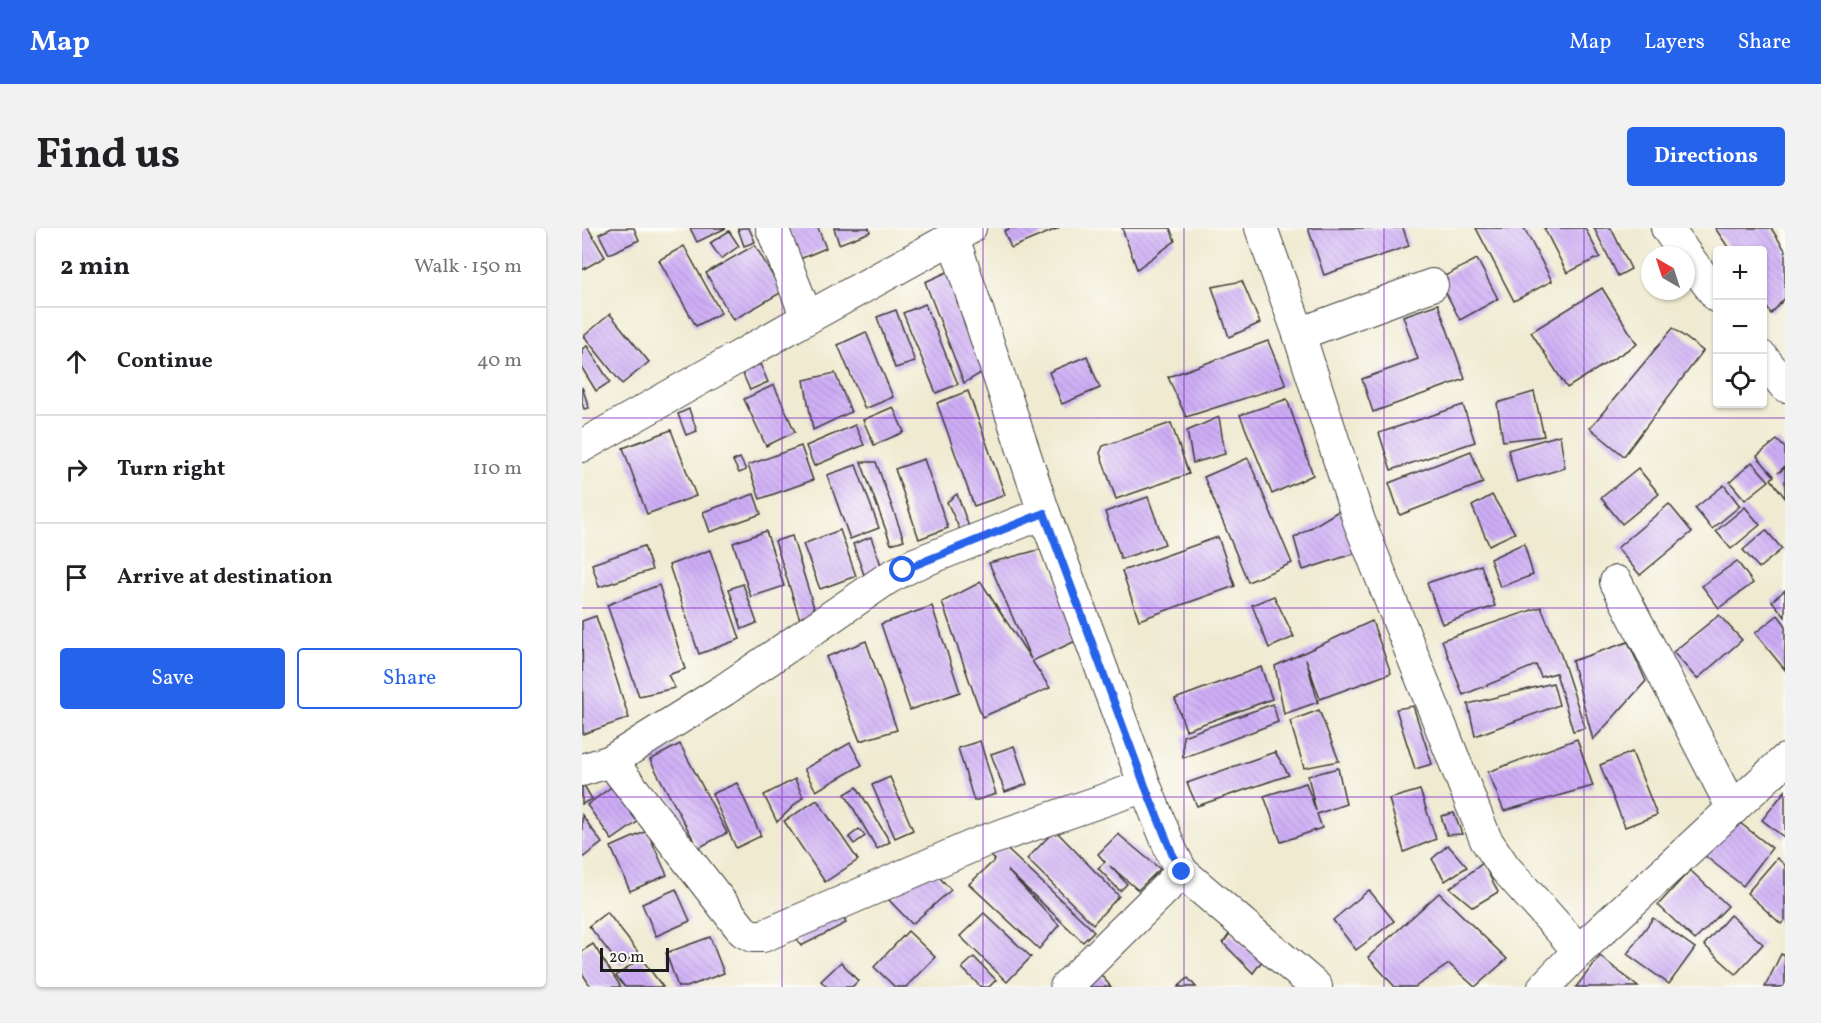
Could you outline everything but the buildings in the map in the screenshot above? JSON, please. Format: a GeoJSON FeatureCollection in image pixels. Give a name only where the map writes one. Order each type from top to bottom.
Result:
{"type":"FeatureCollection","features":[{"type":"Feature","properties":{"kind":"street"},"geometry":{"type":"LineString","coordinates":[[772,228],[807,318]]}},
{"type":"Feature","properties":{"kind":"street"},"geometry":{"type":"LineString","coordinates":[[1261,228],[1299,334],[1359,521],[1485,840],[1505,868],[1579,951]]}},
{"type":"Feature","properties":{"kind":"street"},"geometry":{"type":"LineString","coordinates":[[1667,228],[1680,246]]}},
{"type":"Feature","properties":{"kind":"street"},"geometry":{"type":"LineString","coordinates":[[582,446],[962,232],[1044,513],[1172,853],[1182,872],[1316,987]]}},
{"type":"Feature","properties":{"kind":"street"},"geometry":{"type":"LineString","coordinates":[[1695,267],[1713,290]]}},
{"type":"Feature","properties":{"kind":"street"},"geometry":{"type":"LineString","coordinates":[[1299,334],[1432,285]]}},
{"type":"Feature","properties":{"kind":"street"},"geometry":{"type":"LineString","coordinates":[[1044,513],[915,564],[888,578],[724,690],[596,765],[743,931],[753,936],[763,936],[982,842],[1145,786]]}},
{"type":"Feature","properties":{"kind":"street"},"geometry":{"type":"LineString","coordinates":[[1616,582],[1733,809]]}},
{"type":"Feature","properties":{"kind":"street"},"geometry":{"type":"LineString","coordinates":[[1544,987],[1579,951],[1785,760]]}},
{"type":"Feature","properties":{"kind":"street"},"geometry":{"type":"LineString","coordinates":[[1066,987],[1182,872]]}},
{"type":"Feature","properties":{"kind":"route"},"geometry":{"type":"LineString","coordinates":[[903,570],[1044,513],[1145,786],[1182,872]]}}]}
